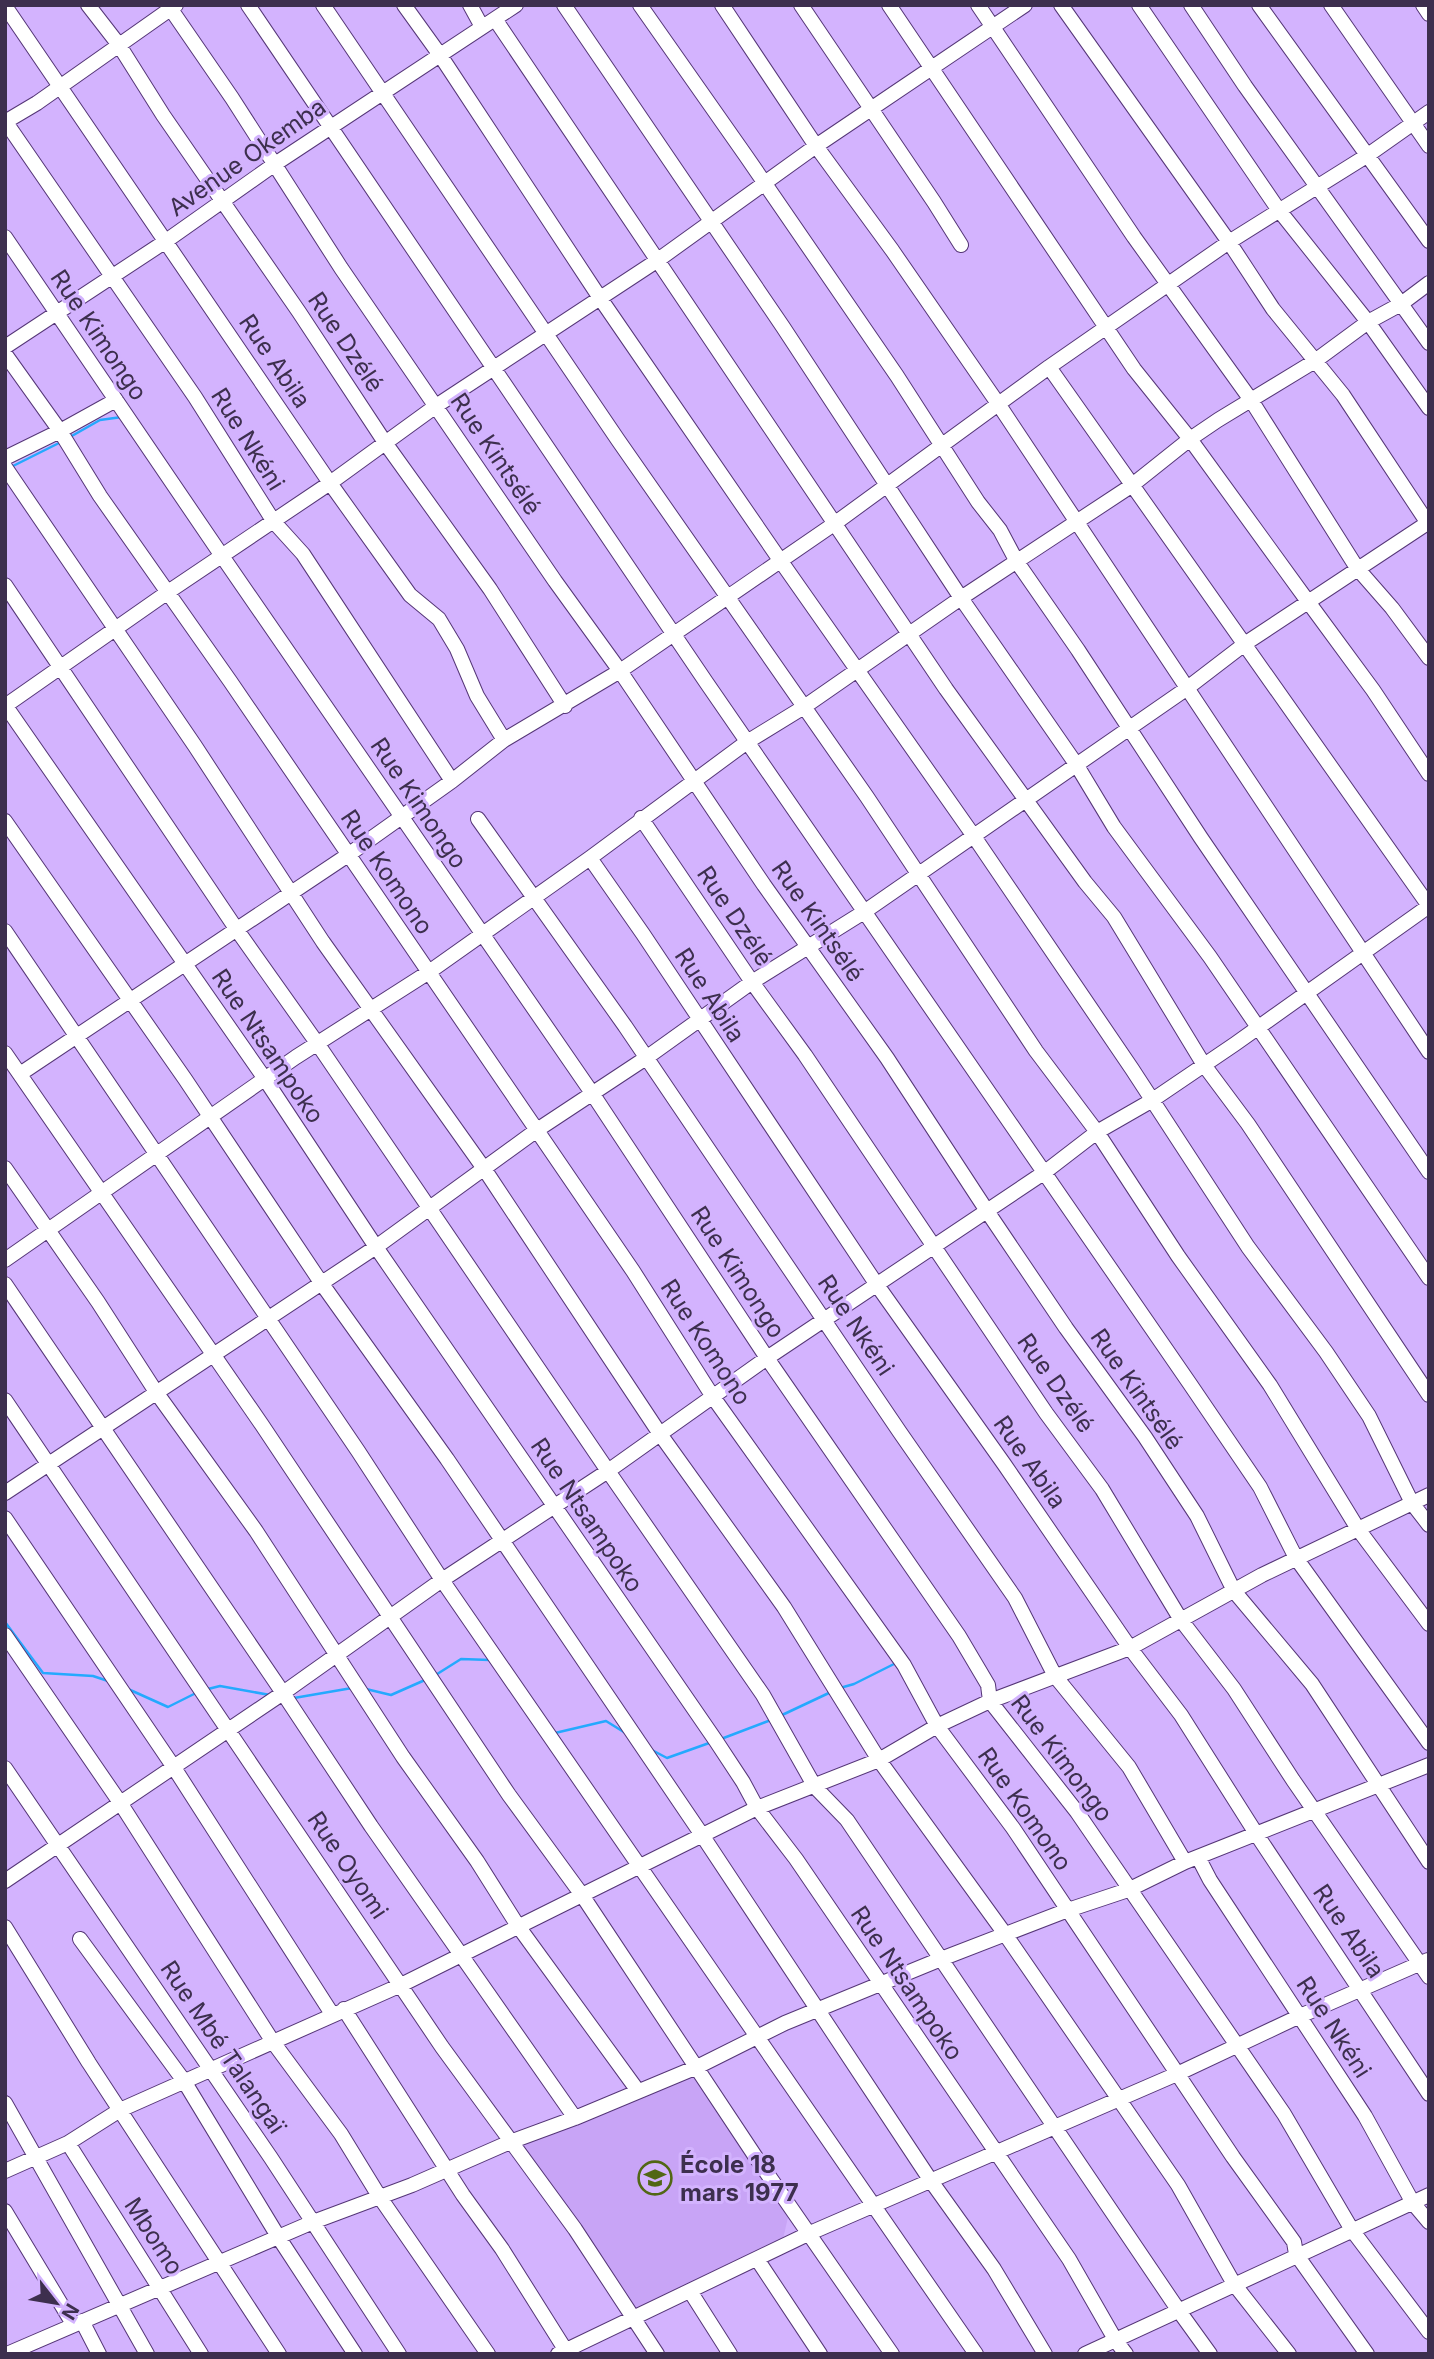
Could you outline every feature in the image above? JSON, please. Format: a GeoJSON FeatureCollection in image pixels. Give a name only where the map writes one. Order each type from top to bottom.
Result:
{"type":"FeatureCollection","features":[{"type":"Feature","properties":{"kind":"street","name":"Rue Dzélé"},"geometry":{"type":"LineString","coordinates":[[88,5],[119,45],[221,202],[299,312],[386,444],[490,589],[565,706]]}},
{"type":"Feature","properties":{"kind":"street"},"geometry":{"type":"LineString","coordinates":[[247,5],[673,634],[1260,1487],[1296,1558],[1429,1743]]}},
{"type":"Feature","properties":{"kind":"street"},"geometry":{"type":"LineString","coordinates":[[323,5],[1036,1051],[1097,1132],[1178,1256],[1270,1385],[1358,1529],[1429,1624]]}},
{"type":"Feature","properties":{"kind":"street"},"geometry":{"type":"LineString","coordinates":[[404,5],[440,55],[600,298],[973,835],[1132,1069],[1248,1247],[1326,1352],[1369,1416],[1412,1503],[1429,1525]]}},
{"type":"Feature","properties":{"kind":"street"},"geometry":{"type":"LineString","coordinates":[[470,5],[488,23],[657,260],[909,634],[1085,882],[1114,917],[1204,1065],[1248,1124],[1429,1395]]}},
{"type":"Feature","properties":{"kind":"street","name":"Avenue Okemba"},"geometry":{"type":"LineString","coordinates":[[5,347],[516,5]]}},
{"type":"Feature","properties":{"kind":"street"},"geometry":{"type":"LineString","coordinates":[[564,5],[783,327],[886,487],[1076,764],[1114,827],[1210,957],[1429,1278]]}},
{"type":"Feature","properties":{"kind":"street"},"geometry":{"type":"LineString","coordinates":[[640,5],[765,184],[978,502],[1000,530],[1017,562],[1429,1172]]}},
{"type":"Feature","properties":{"kind":"street"},"geometry":{"type":"LineString","coordinates":[[722,5],[816,146],[999,405],[1429,1052]]}},
{"type":"Feature","properties":{"kind":"street"},"geometry":{"type":"LineString","coordinates":[[801,5],[961,245]]}},
{"type":"Feature","properties":{"kind":"street"},"geometry":{"type":"LineString","coordinates":[[889,5],[1134,369],[1189,439],[1373,690],[1429,774]]}},
{"type":"Feature","properties":{"kind":"street"},"geometry":{"type":"LineString","coordinates":[[978,5],[1168,284],[1251,400],[1357,568],[1392,608],[1429,658]]}},
{"type":"Feature","properties":{"kind":"street"},"geometry":{"type":"LineString","coordinates":[[5,706],[274,522],[436,406],[657,260],[816,146],[1025,5]]}},
{"type":"Feature","properties":{"kind":"street"},"geometry":{"type":"LineString","coordinates":[[5,1493],[322,1284],[431,1209],[537,1130],[646,1058],[752,982],[864,912],[1186,689],[1246,643],[1428,523],[1343,395],[1273,309],[1229,242],[1060,5]]}},
{"type":"Feature","properties":{"kind":"street"},"geometry":{"type":"LineString","coordinates":[[1139,5],[1278,209],[1368,322],[1429,408]]}},
{"type":"Feature","properties":{"kind":"street"},"geometry":{"type":"LineString","coordinates":[[1191,5],[1317,188],[1429,343]]}},
{"type":"Feature","properties":{"kind":"street"},"geometry":{"type":"LineString","coordinates":[[1259,5],[1429,241]]}},
{"type":"Feature","properties":{"kind":"street"},"geometry":{"type":"LineString","coordinates":[[1332,5],[1429,146]]}},
{"type":"Feature","properties":{"kind":"street"},"geometry":{"type":"LineString","coordinates":[[1423,5],[1429,14]]}},
{"type":"Feature","properties":{"kind":"street","name":"Rue Abila"},"geometry":{"type":"LineString","coordinates":[[5,6],[330,483],[410,595],[439,619],[457,649],[477,696],[504,740]]}},
{"type":"Feature","properties":{"kind":"street"},"geometry":{"type":"LineString","coordinates":[[5,121],[61,86],[171,6]]}},
{"type":"Feature","properties":{"kind":"street","name":"Rue Kintsélé"},"geometry":{"type":"LineString","coordinates":[[171,6],[341,268],[693,781],[887,1058],[987,1211],[1197,1516],[1234,1591],[1312,1684],[1429,1862]]}},
{"type":"Feature","properties":{"kind":"street"},"geometry":{"type":"LineString","coordinates":[[20,1074],[348,855],[452,781],[504,740],[620,671],[834,524],[1168,284],[1278,209],[1368,155],[1429,112]]}},
{"type":"Feature","properties":{"kind":"street","name":"Rue Nkéni"},"geometry":{"type":"LineString","coordinates":[[5,121],[195,397],[274,522],[303,554],[452,781]]}},
{"type":"Feature","properties":{"kind":"street","name":"Rue Kimongo"},"geometry":{"type":"LineString","coordinates":[[5,237],[592,1093],[767,1358],[959,1636],[988,1685],[990,1701],[1077,1812],[1284,2114],[1352,2230],[1429,2332]]}},
{"type":"Feature","properties":{"kind":"street"},"geometry":{"type":"LineString","coordinates":[[5,1260],[317,1043],[429,972],[747,742],[804,707],[961,598],[1131,486],[1189,439],[1315,361],[1368,322],[1401,304],[1429,284]]}},
{"type":"Feature","properties":{"kind":"street","name":"Rue Komono"},"geometry":{"type":"LineString","coordinates":[[5,354],[537,1130],[713,1396],[904,1665],[937,1726],[1013,1828],[1177,2074],[1294,2242],[1296,2254],[1367,2354]]}},
{"type":"Feature","properties":{"kind":"street"},"geometry":{"type":"LineString","coordinates":[[5,1881],[283,1693],[442,1580],[608,1471],[767,1358],[1045,1172],[1097,1132],[1151,1101],[1204,1065],[1429,906],[1049,367]]}},
{"type":"Feature","properties":{"kind":"street"},"geometry":{"type":"LineString","coordinates":[[5,458],[116,400]]}},
{"type":"Feature","properties":{"kind":"street"},"geometry":{"type":"LineString","coordinates":[[5,467],[195,746],[323,942],[485,1170],[660,1434],[784,1607],[879,1760],[1005,1934],[1178,2185],[1234,2284],[1289,2354]]}},
{"type":"Feature","properties":{"kind":"street"},"geometry":{"type":"LineString","coordinates":[[5,585],[237,930],[764,1695],[815,1787],[847,1820],[1210,2354]]}},
{"type":"Feature","properties":{"kind":"street","name":"Rue Ntsampoko"},"geometry":{"type":"LineString","coordinates":[[5,706],[265,1079],[376,1247],[716,1741],[757,1808],[796,1859],[1069,2259],[1126,2354]]}},
{"type":"Feature","properties":{"kind":"street","name":"Rue Dzélé"},"geometry":{"type":"LineString","coordinates":[[642,818],[1046,1413],[1102,1489],[1181,1620],[1234,1689],[1293,1780],[1426,1967]]}},
{"type":"Feature","properties":{"kind":"street","name":"Rue Nkéni"},"geometry":{"type":"LineString","coordinates":[[478,819],[646,1058],[899,1432],[1015,1598],[1055,1676],[1129,1767],[1158,1820],[1210,1880],[1365,2116],[1413,2203],[1429,2222]]}},
{"type":"Feature","properties":{"kind":"street"},"geometry":{"type":"LineString","coordinates":[[5,821],[131,1001],[322,1284],[447,1459],[500,1542],[702,1835],[817,2011],[994,2269],[1045,2354]]}},
{"type":"Feature","properties":{"kind":"street","name":"Rue Abila"},"geometry":{"type":"LineString","coordinates":[[590,858],[877,1285],[1130,1648],[1181,1715],[1257,1835],[1429,2094]]}},
{"type":"Feature","properties":{"kind":"street"},"geometry":{"type":"LineString","coordinates":[[5,931],[358,1451],[442,1580],[976,2354]]}},
{"type":"Feature","properties":{"kind":"street"},"geometry":{"type":"LineString","coordinates":[[5,1053],[390,1616],[509,1796],[582,1895],[755,2156],[892,2354]]}},
{"type":"Feature","properties":{"kind":"street"},"geometry":{"type":"LineString","coordinates":[[5,1168],[156,1392],[256,1531],[518,1926],[638,2091]]}},
{"type":"Feature","properties":{"kind":"street"},"geometry":{"type":"LineString","coordinates":[[5,1284],[459,1954],[575,2118]]}},
{"type":"Feature","properties":{"kind":"street","name":"Rue Oyomi"},"geometry":{"type":"LineString","coordinates":[[5,1400],[442,2048],[575,2229],[657,2354]]}},
{"type":"Feature","properties":{"kind":"street"},"geometry":{"type":"LineString","coordinates":[[5,2171],[68,2143],[120,2110],[401,1985],[757,1808],[879,1760],[937,1726],[990,1701],[1130,1648],[1296,1558],[1429,1495]]}},
{"type":"Feature","properties":{"kind":"street"},"geometry":{"type":"LineString","coordinates":[[5,1518],[338,2012],[502,2249],[564,2353],[810,2233],[1177,2074],[1360,1989],[1426,1967]]}},
{"type":"Feature","properties":{"kind":"street"},"geometry":{"type":"LineString","coordinates":[[5,1635],[121,1804],[273,2042],[341,2134],[379,2196],[488,2354]]}},
{"type":"Feature","properties":{"kind":"street"},"geometry":{"type":"LineString","coordinates":[[7,2354],[313,2222],[412,2185],[510,2142],[697,2067],[757,2037],[941,1959],[1128,1890],[1192,1860],[1429,1765]]}},
{"type":"Feature","properties":{"kind":"street","name":"Rue Mbé Talangaï"},"geometry":{"type":"LineString","coordinates":[[5,1768],[210,2068],[399,2354]]}},
{"type":"Feature","properties":{"kind":"street"},"geometry":{"type":"LineString","coordinates":[[5,1927],[279,2354]]}},
{"type":"Feature","properties":{"kind":"street"},"geometry":{"type":"LineString","coordinates":[[80,1939],[184,2081],[279,2238],[355,2354]]}},
{"type":"Feature","properties":{"kind":"street"},"geometry":{"type":"LineString","coordinates":[[5,2103],[147,2354]]}},
{"type":"Feature","properties":{"kind":"street","name":"Mbomo"},"geometry":{"type":"LineString","coordinates":[[68,2143],[201,2354]]}},
{"type":"Feature","properties":{"kind":"street"},"geometry":{"type":"LineString","coordinates":[[1085,2354],[1296,2254],[1429,2195]]}},
{"type":"Feature","properties":{"kind":"street"},"geometry":{"type":"LineString","coordinates":[[5,2211],[99,2354]]}},
{"type":"Feature","properties":{"kind":"street"},"geometry":{"type":"LineString","coordinates":[[757,2259],[820,2354]]}},
{"type":"Feature","properties":{"kind":"street"},"geometry":{"type":"LineString","coordinates":[[690,2291],[730,2354]]}},
{"type":"Feature","properties":{"kind":"shaded area","name":"École 18 mars 1977"},"geometry":{"type":"Polygon","coordinates":[[[694,2074],[789,2213],[783,2239],[637,2310],[521,2143],[694,2074]]]}},
{"type":"Feature","properties":{"kind":"waterway"},"geometry":{"type":"LineString","coordinates":[[70,437],[100,420],[122,417]]}},
{"type":"Feature","properties":{"kind":"waterway"},"geometry":{"type":"LineString","coordinates":[[11,467],[61,442]]}},
{"type":"Feature","properties":{"kind":"waterway"},"geometry":{"type":"LineString","coordinates":[[5,1622],[43,1673],[93,1676],[108,1681]]}},
{"type":"Feature","properties":{"kind":"waterway"},"geometry":{"type":"LineString","coordinates":[[434,1676],[461,1659],[490,1660]]}},
{"type":"Feature","properties":{"kind":"waterway"},"geometry":{"type":"LineString","coordinates":[[840,1688],[894,1664]]}},
{"type":"Feature","properties":{"kind":"waterway"},"geometry":{"type":"LineString","coordinates":[[366,1689],[391,1695],[425,1680]]}},
{"type":"Feature","properties":{"kind":"waterway"},"geometry":{"type":"LineString","coordinates":[[208,1689],[220,1686],[270,1695]]}},
{"type":"Feature","properties":{"kind":"waterway"},"geometry":{"type":"LineString","coordinates":[[294,1698],[352,1688]]}},
{"type":"Feature","properties":{"kind":"waterway"},"geometry":{"type":"LineString","coordinates":[[128,1689],[168,1707],[198,1692]]}},
{"type":"Feature","properties":{"kind":"waterway"},"geometry":{"type":"LineString","coordinates":[[780,1716],[831,1692]]}},
{"type":"Feature","properties":{"kind":"waterway"},"geometry":{"type":"LineString","coordinates":[[721,1739],[771,1720]]}},
{"type":"Feature","properties":{"kind":"waterway"},"geometry":{"type":"LineString","coordinates":[[555,1733],[606,1721],[627,1734]]}},
{"type":"Feature","properties":{"kind":"waterway"},"geometry":{"type":"LineString","coordinates":[[650,1749],[667,1758],[712,1742]]}},
{"type":"Feature","properties":{"kind":"place","name":"École 18 mars 1977"},"geometry":{"type":"Point","coordinates":[655,2178]}}]}
